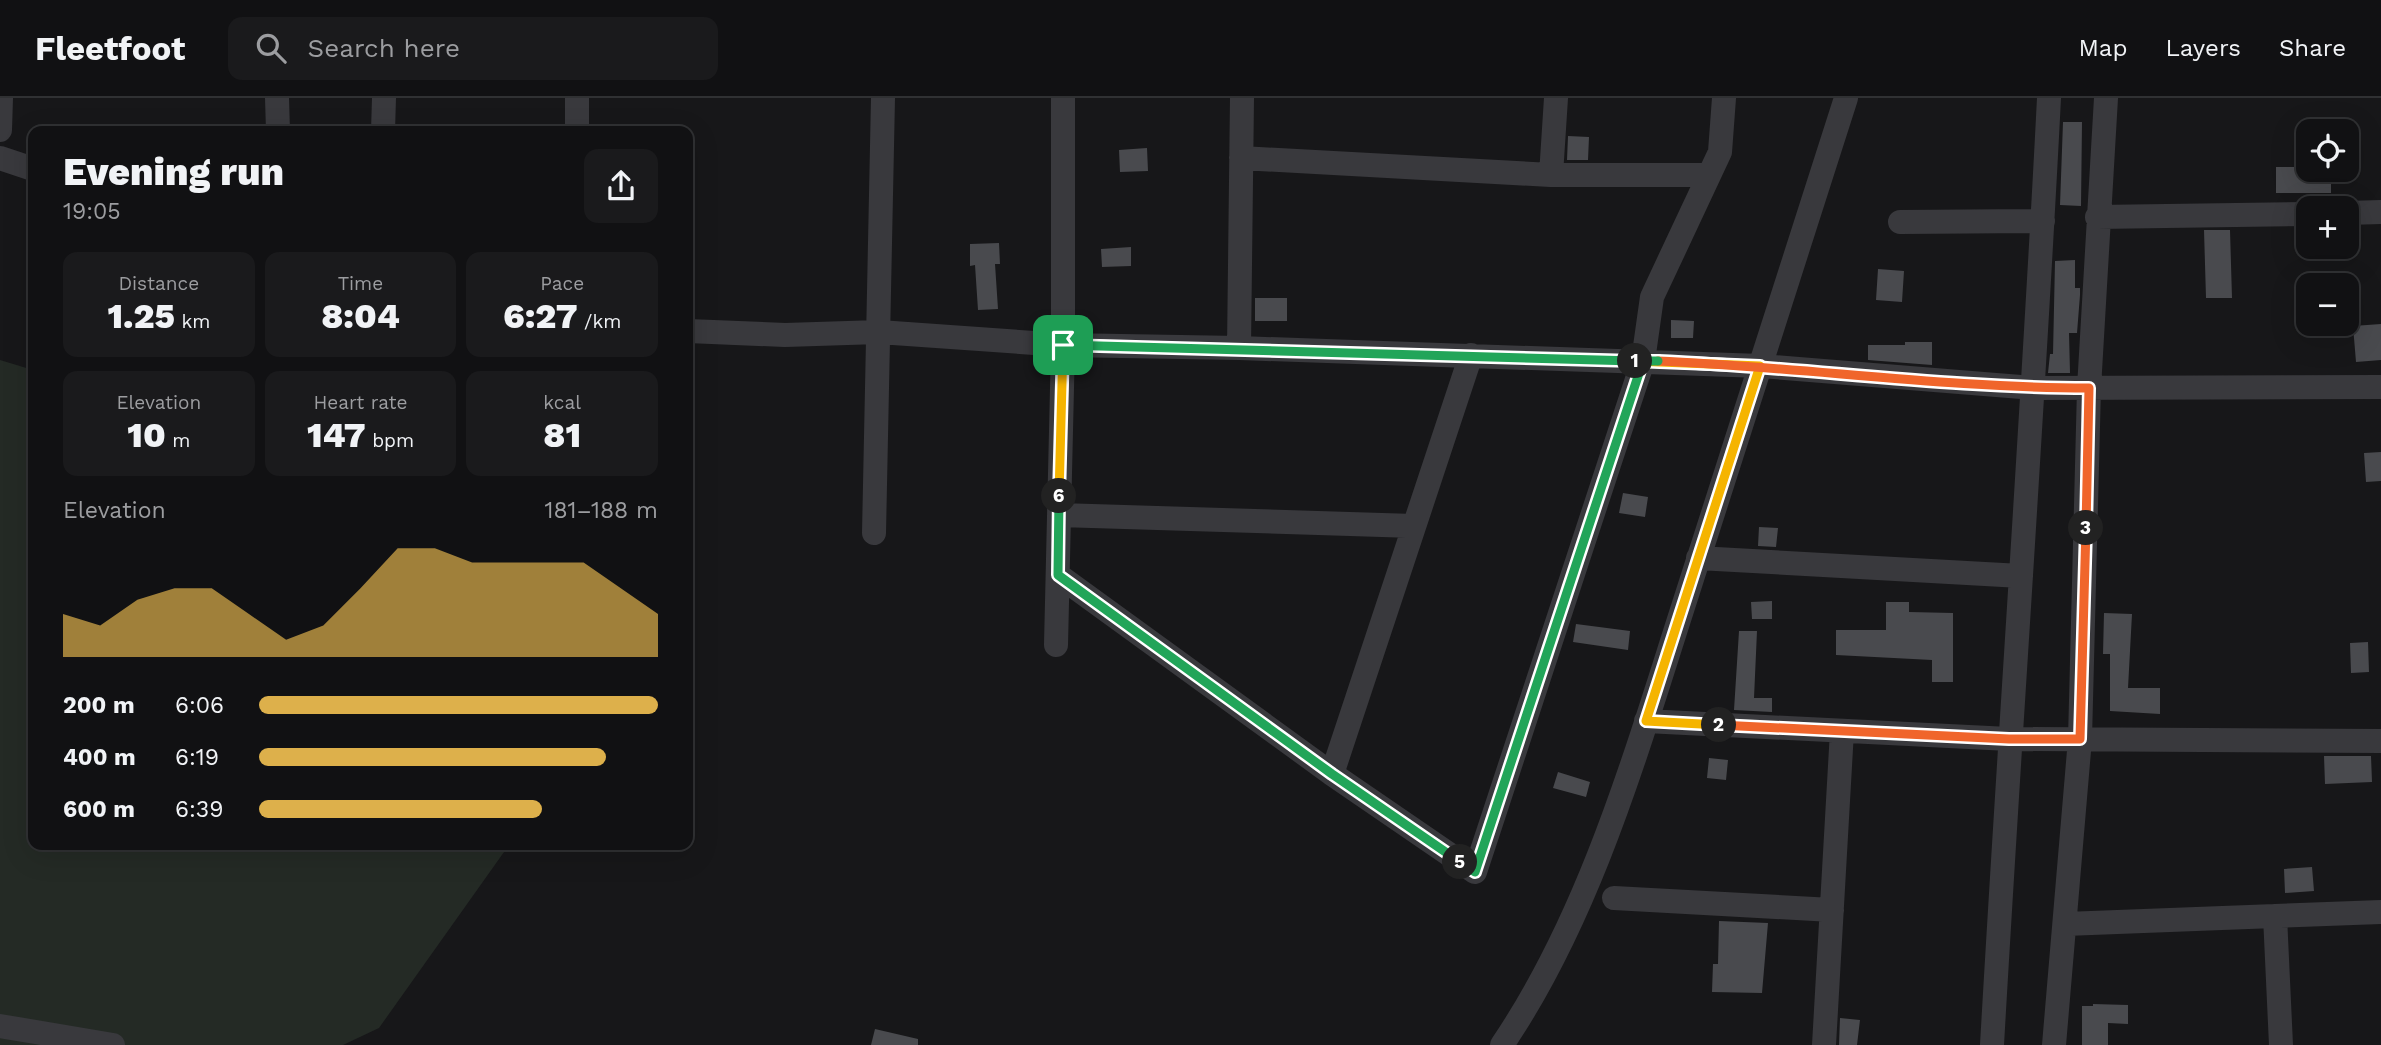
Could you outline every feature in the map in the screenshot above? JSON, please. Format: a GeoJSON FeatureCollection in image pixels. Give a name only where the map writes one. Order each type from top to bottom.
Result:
{"type":"FeatureCollection","features":[{"type":"Feature","properties":{"kind":"street"},"geometry":{"type":"LineString","coordinates":[[0,130],[1,98]]}},
{"type":"Feature","properties":{"kind":"street"},"geometry":{"type":"LineString","coordinates":[[277,98],[278,126]]}},
{"type":"Feature","properties":{"kind":"street"},"geometry":{"type":"LineString","coordinates":[[383,126],[384,98]]}},
{"type":"Feature","properties":{"kind":"street"},"geometry":{"type":"LineString","coordinates":[[577,98],[577,126]]}},
{"type":"Feature","properties":{"kind":"street"},"geometry":{"type":"LineString","coordinates":[[874,533],[883,98]]}},
{"type":"Feature","properties":{"kind":"street"},"geometry":{"type":"LineString","coordinates":[[1056,645],[1063,345],[1063,98]]}},
{"type":"Feature","properties":{"kind":"street"},"geometry":{"type":"LineString","coordinates":[[1239,348],[1242,98]]}},
{"type":"Feature","properties":{"kind":"street"},"geometry":{"type":"LineString","coordinates":[[1551,175],[1556,98]]}},
{"type":"Feature","properties":{"kind":"street"},"geometry":{"type":"LineString","coordinates":[[1058,575],[1332,774],[1475,872],[1643,361],[1652,297],[1720,152],[1724,98]]}},
{"type":"Feature","properties":{"kind":"street"},"geometry":{"type":"LineString","coordinates":[[1502,1045],[1536,994],[1593,869],[1646,721],[1846,98]]}},
{"type":"Feature","properties":{"kind":"street"},"geometry":{"type":"LineString","coordinates":[[1992,1045],[2009,739],[2034,388],[2049,98]]}},
{"type":"Feature","properties":{"kind":"street"},"geometry":{"type":"LineString","coordinates":[[2054,1045],[2080,739],[2089,388],[2106,98]]}},
{"type":"Feature","properties":{"kind":"street"},"geometry":{"type":"LineString","coordinates":[[0,158],[28,167]]}},
{"type":"Feature","properties":{"kind":"street"},"geometry":{"type":"LineString","coordinates":[[1241,158],[1551,175],[1709,175]]}},
{"type":"Feature","properties":{"kind":"street"},"geometry":{"type":"LineString","coordinates":[[2359,213],[2381,212]]}},
{"type":"Feature","properties":{"kind":"street"},"geometry":{"type":"LineString","coordinates":[[2097,217],[2296,214]]}},
{"type":"Feature","properties":{"kind":"street"},"geometry":{"type":"LineString","coordinates":[[1900,222],[2043,221]]}},
{"type":"Feature","properties":{"kind":"street"},"geometry":{"type":"LineString","coordinates":[[693,331],[785,335],[879,332],[1063,345],[1643,361],[1760,366],[2034,388],[2381,387]]}},
{"type":"Feature","properties":{"kind":"street"},"geometry":{"type":"LineString","coordinates":[[1332,774],[1471,355]]}},
{"type":"Feature","properties":{"kind":"street"},"geometry":{"type":"LineString","coordinates":[[1059,515],[1414,526]]}},
{"type":"Feature","properties":{"kind":"street"},"geometry":{"type":"LineString","coordinates":[[1699,558],[2021,576]]}},
{"type":"Feature","properties":{"kind":"street"},"geometry":{"type":"LineString","coordinates":[[1646,721],[2009,739],[2381,741]]}},
{"type":"Feature","properties":{"kind":"street"},"geometry":{"type":"LineString","coordinates":[[1824,1045],[1842,731]]}},
{"type":"Feature","properties":{"kind":"street"},"geometry":{"type":"LineString","coordinates":[[1614,898],[1832,910]]}},
{"type":"Feature","properties":{"kind":"street"},"geometry":{"type":"LineString","coordinates":[[2064,924],[2381,912]]}},
{"type":"Feature","properties":{"kind":"street"},"geometry":{"type":"LineString","coordinates":[[2275,916],[2281,1045]]}},
{"type":"Feature","properties":{"kind":"street"},"geometry":{"type":"LineString","coordinates":[[0,1026],[113,1045]]}},
{"type":"Feature","properties":{"kind":"shaded area"},"geometry":{"type":"Polygon","coordinates":[[[0,360],[28,368],[28,850],[505,850],[379,1028],[343,1045],[0,1045],[0,360]]]}},
{"type":"Feature","properties":{"kind":"building"},"geometry":{"type":"Polygon","coordinates":[[[2063,122],[2082,122],[2081,206],[2060,205],[2063,122]]]}},
{"type":"Feature","properties":{"kind":"building"},"geometry":{"type":"Polygon","coordinates":[[[1568,136],[1589,137],[1588,160],[1567,160],[1568,136]]]}},
{"type":"Feature","properties":{"kind":"building"},"geometry":{"type":"Polygon","coordinates":[[[1147,148],[1148,171],[1120,172],[1119,150],[1147,148]]]}},
{"type":"Feature","properties":{"kind":"building"},"geometry":{"type":"Polygon","coordinates":[[[2276,167],[2294,167],[2296,182],[2331,182],[2331,193],[2276,193],[2276,167]]]}},
{"type":"Feature","properties":{"kind":"building"},"geometry":{"type":"Polygon","coordinates":[[[2204,230],[2230,230],[2232,298],[2206,298],[2204,230]]]}},
{"type":"Feature","properties":{"kind":"building"},"geometry":{"type":"Polygon","coordinates":[[[999,243],[1000,264],[995,264],[998,309],[978,310],[975,265],[970,266],[970,244],[999,243]]]}},
{"type":"Feature","properties":{"kind":"building"},"geometry":{"type":"Polygon","coordinates":[[[1131,247],[1131,266],[1102,267],[1101,249],[1131,247]]]}},
{"type":"Feature","properties":{"kind":"building"},"geometry":{"type":"Polygon","coordinates":[[[2075,260],[2075,288],[2080,288],[2080,295],[2077,333],[2069,333],[2070,373],[2048,373],[2050,354],[2053,354],[2055,261],[2075,260]]]}},
{"type":"Feature","properties":{"kind":"building"},"geometry":{"type":"Polygon","coordinates":[[[1878,269],[1904,271],[1902,302],[1876,300],[1878,269]]]}},
{"type":"Feature","properties":{"kind":"building"},"geometry":{"type":"Polygon","coordinates":[[[1255,298],[1287,298],[1287,321],[1255,321],[1255,298]]]}},
{"type":"Feature","properties":{"kind":"building"},"geometry":{"type":"Polygon","coordinates":[[[1671,320],[1694,321],[1693,338],[1671,338],[1671,320]]]}},
{"type":"Feature","properties":{"kind":"building"},"geometry":{"type":"Polygon","coordinates":[[[2381,324],[2381,360],[2356,362],[2354,336],[2359,336],[2359,326],[2381,324]]]}},
{"type":"Feature","properties":{"kind":"building"},"geometry":{"type":"Polygon","coordinates":[[[1905,342],[1932,342],[1932,365],[1868,360],[1868,345],[1905,345],[1905,342]]]}},
{"type":"Feature","properties":{"kind":"building"},"geometry":{"type":"Polygon","coordinates":[[[2381,452],[2381,481],[2366,482],[2364,453],[2381,452]]]}},
{"type":"Feature","properties":{"kind":"building"},"geometry":{"type":"Polygon","coordinates":[[[1623,493],[1648,497],[1645,517],[1619,513],[1623,493]]]}},
{"type":"Feature","properties":{"kind":"building"},"geometry":{"type":"Polygon","coordinates":[[[1759,527],[1778,528],[1776,547],[1758,546],[1759,527]]]}},
{"type":"Feature","properties":{"kind":"building"},"geometry":{"type":"Polygon","coordinates":[[[1772,601],[1772,619],[1752,619],[1751,602],[1772,601]]]}},
{"type":"Feature","properties":{"kind":"building"},"geometry":{"type":"Polygon","coordinates":[[[1886,602],[1909,602],[1909,612],[1953,613],[1953,682],[1932,682],[1932,660],[1836,655],[1836,630],[1886,630],[1886,602]]]}},
{"type":"Feature","properties":{"kind":"building"},"geometry":{"type":"Polygon","coordinates":[[[2104,613],[2132,614],[2128,688],[2160,688],[2160,714],[2110,711],[2110,654],[2103,654],[2104,613]]]}},
{"type":"Feature","properties":{"kind":"building"},"geometry":{"type":"Polygon","coordinates":[[[1576,624],[1630,631],[1628,650],[1573,642],[1576,624]]]}},
{"type":"Feature","properties":{"kind":"building"},"geometry":{"type":"Polygon","coordinates":[[[1739,631],[1757,631],[1754,698],[1772,698],[1772,712],[1734,710],[1739,631]]]}},
{"type":"Feature","properties":{"kind":"building"},"geometry":{"type":"Polygon","coordinates":[[[2368,642],[2369,672],[2351,673],[2350,643],[2368,642]]]}},
{"type":"Feature","properties":{"kind":"building"},"geometry":{"type":"Polygon","coordinates":[[[2324,756],[2371,756],[2372,782],[2325,784],[2324,756]]]}},
{"type":"Feature","properties":{"kind":"building"},"geometry":{"type":"Polygon","coordinates":[[[1709,758],[1728,760],[1726,780],[1707,778],[1709,758]]]}},
{"type":"Feature","properties":{"kind":"building"},"geometry":{"type":"Polygon","coordinates":[[[1558,772],[1590,782],[1586,797],[1553,788],[1558,772]]]}},
{"type":"Feature","properties":{"kind":"building"},"geometry":{"type":"Polygon","coordinates":[[[2312,867],[2314,891],[2285,893],[2284,869],[2312,867]]]}},
{"type":"Feature","properties":{"kind":"building"},"geometry":{"type":"Polygon","coordinates":[[[1719,921],[1768,923],[1762,993],[1712,992],[1713,964],[1718,964],[1719,921]]]}},
{"type":"Feature","properties":{"kind":"building"},"geometry":{"type":"Polygon","coordinates":[[[2128,1005],[2128,1024],[2108,1023],[2108,1045],[2082,1045],[2082,1006],[2128,1005]]]}},
{"type":"Feature","properties":{"kind":"building"},"geometry":{"type":"Polygon","coordinates":[[[1840,1018],[1860,1020],[1857,1045],[1839,1045],[1840,1018]]]}},
{"type":"Feature","properties":{"kind":"building"},"geometry":{"type":"Polygon","coordinates":[[[875,1029],[918,1039],[918,1045],[871,1045],[875,1029]]]}},
{"type":"Feature","properties":{"kind":"route"},"geometry":{"type":"LineString","coordinates":[[1063,345],[1058,575],[1332,774],[1475,872],[1643,361],[1702,363],[1760,366],[2034,388],[2089,388],[2080,739],[2009,739],[1646,721],[1760,366],[1643,361],[1239,348],[1063,345]]}}]}
